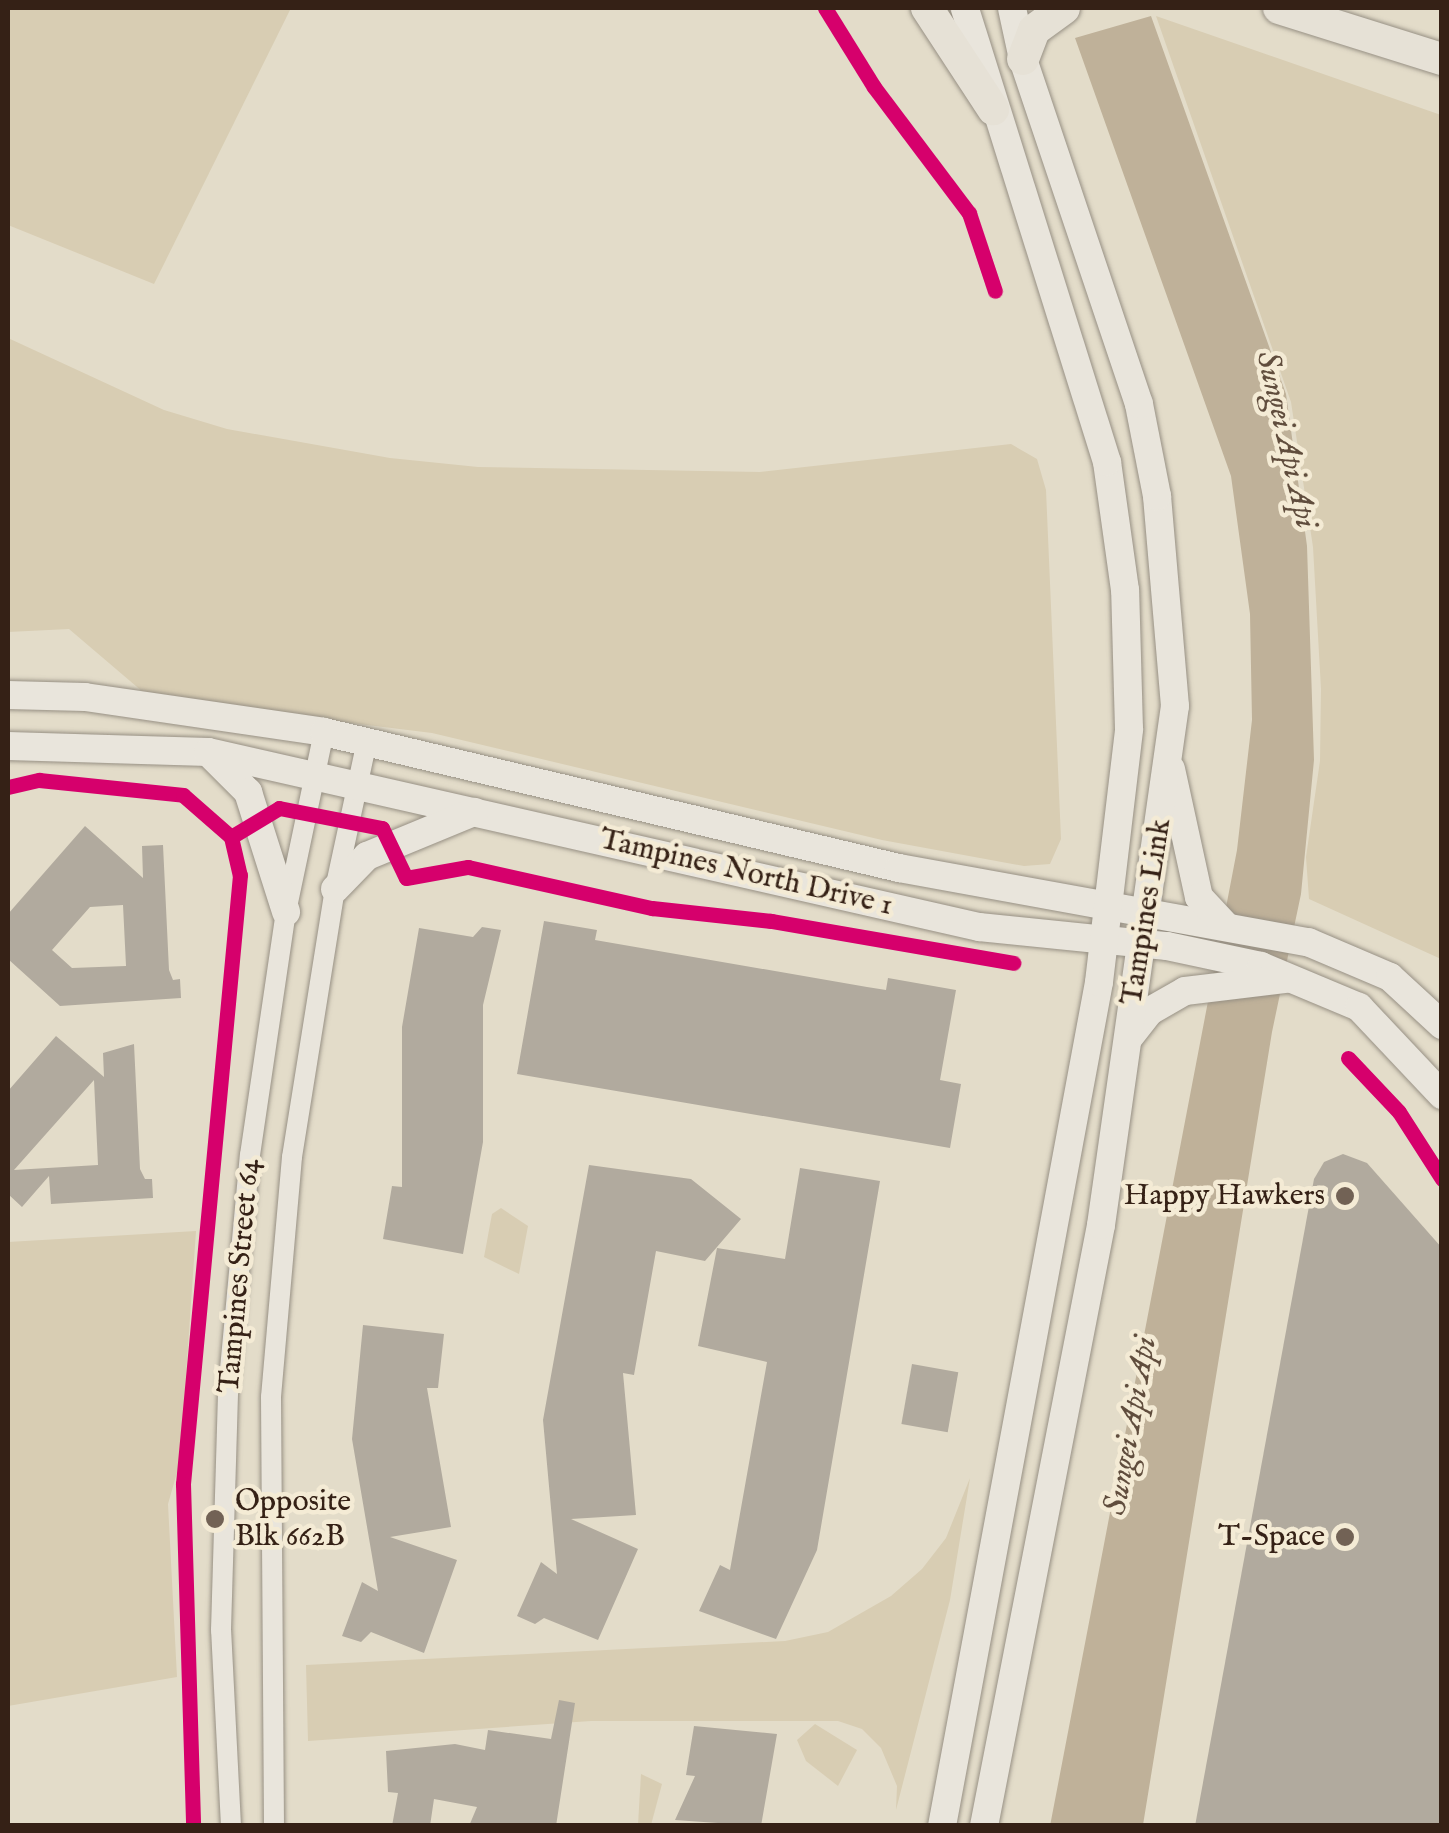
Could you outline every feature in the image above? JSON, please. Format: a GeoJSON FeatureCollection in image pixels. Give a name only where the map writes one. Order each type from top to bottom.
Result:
{"type":"FeatureCollection","features":[{"type":"Feature","properties":{"kind":"main road"},"geometry":{"type":"LineString","coordinates":[[927,8],[993,109]]}},
{"type":"Feature","properties":{"kind":"main road"},"geometry":{"type":"LineString","coordinates":[[1023,59],[1034,30],[1064,8]]}},
{"type":"Feature","properties":{"kind":"main road"},"geometry":{"type":"LineString","coordinates":[[1279,8],[1442,58]]}},
{"type":"Feature","properties":{"kind":"street","name":"Tampines Link"},"geometry":{"type":"LineString","coordinates":[[942,1826],[1106,939],[1129,729],[1116,506],[1047,262],[993,109],[966,8]]}},
{"type":"Feature","properties":{"kind":"street","name":"Tampines Link"},"geometry":{"type":"LineString","coordinates":[[984,1826],[1076,1367],[1170,766],[1170,612],[1150,450],[1023,59],[1012,8]]}},
{"type":"Feature","properties":{"kind":"street","name":"Tampines North Drive 1"},"geometry":{"type":"LineString","coordinates":[[8,694],[103,700],[324,732],[899,868],[1227,927],[1354,958],[1390,977],[1442,1025]]}},
{"type":"Feature","properties":{"kind":"street","name":"Tampines Street 64"},"geometry":{"type":"LineString","coordinates":[[231,1826],[221,1630],[228,1391],[250,1155],[286,912],[324,732]]}},
{"type":"Feature","properties":{"kind":"street","name":"Tampines Street 64"},"geometry":{"type":"LineString","coordinates":[[274,1826],[270,1397],[292,1157],[336,889],[367,741]]}},
{"type":"Feature","properties":{"kind":"street","name":"Tampines North Drive 1"},"geometry":{"type":"LineString","coordinates":[[8,746],[208,752],[358,783],[978,927],[1145,943],[1298,977],[1359,1007],[1430,1068],[1442,1095]]}},
{"type":"Feature","properties":{"kind":"street"},"geometry":{"type":"LineString","coordinates":[[208,752],[248,792],[286,912]]}},
{"type":"Feature","properties":{"kind":"street"},"geometry":{"type":"LineString","coordinates":[[1170,766],[1185,809],[1199,897],[1227,927]]}},
{"type":"Feature","properties":{"kind":"street"},"geometry":{"type":"LineString","coordinates":[[336,889],[367,856],[475,812]]}},
{"type":"Feature","properties":{"kind":"street"},"geometry":{"type":"LineString","coordinates":[[1127,1040],[1150,1011],[1185,991],[1298,977]]}},
{"type":"Feature","properties":{"kind":"shaded area"},"geometry":{"type":"Polygon","coordinates":[[[8,8],[291,8],[154,284],[8,225],[8,8]]]}},
{"type":"Feature","properties":{"kind":"shaded area"},"geometry":{"type":"Polygon","coordinates":[[[1156,16],[1441,115],[1441,959],[1309,899],[1306,857],[1320,761],[1321,689],[1313,547],[1291,402],[1156,16]]]}},
{"type":"Feature","properties":{"kind":"shaded area"},"geometry":{"type":"Polygon","coordinates":[[[8,338],[164,410],[227,429],[390,458],[478,467],[760,472],[1011,444],[1037,459],[1046,490],[1061,839],[1050,864],[1024,866],[882,840],[432,733],[150,698],[69,629],[8,632],[8,338]]]}},
{"type":"Feature","properties":{"kind":"shaded area"},"geometry":{"type":"Polygon","coordinates":[[[501,1208],[528,1226],[519,1274],[484,1257],[492,1214],[501,1208]]]}},
{"type":"Feature","properties":{"kind":"shaded area"},"geometry":{"type":"Polygon","coordinates":[[[196,1231],[180,1462],[168,1504],[177,1677],[8,1706],[8,1242],[196,1231]]]}},
{"type":"Feature","properties":{"kind":"shaded area"},"geometry":{"type":"Polygon","coordinates":[[[970,1478],[950,1600],[896,1810],[897,1786],[881,1748],[862,1729],[838,1721],[591,1721],[308,1741],[306,1665],[785,1641],[828,1632],[891,1596],[922,1569],[946,1538],[970,1478]]]}},
{"type":"Feature","properties":{"kind":"shaded area"},"geometry":{"type":"Polygon","coordinates":[[[815,1724],[857,1750],[838,1786],[806,1761],[797,1740],[815,1724]]]}},
{"type":"Feature","properties":{"kind":"shaded area"},"geometry":{"type":"Polygon","coordinates":[[[641,1774],[662,1784],[651,1825],[638,1825],[641,1774]]]}},
{"type":"Feature","properties":{"kind":"water","name":"Sungei Api Api"},"geometry":{"type":"Polygon","coordinates":[[[1151,16],[1286,394],[1307,546],[1314,760],[1301,894],[1272,1032],[1143,1825],[1050,1826],[1237,850],[1252,720],[1250,614],[1231,476],[1075,38],[1151,16]]]}},
{"type":"Feature","properties":{"kind":"building"},"geometry":{"type":"Polygon","coordinates":[[[85,826],[143,878],[142,846],[163,845],[169,970],[173,980],[180,979],[181,998],[60,1006],[8,959],[8,914],[85,826]],[[123,905],[90,907],[52,950],[72,968],[126,966],[123,905]]]}},
{"type":"Feature","properties":{"kind":"building"},"geometry":{"type":"Polygon","coordinates":[[[544,921],[597,930],[595,940],[867,987],[886,990],[888,978],[956,990],[940,1080],[961,1084],[950,1148],[517,1074],[544,921]]]}},
{"type":"Feature","properties":{"kind":"building"},"geometry":{"type":"Polygon","coordinates":[[[482,927],[501,930],[483,1005],[483,1142],[463,1254],[383,1239],[392,1186],[402,1187],[402,1027],[419,928],[473,937],[482,927]]]}},
{"type":"Feature","properties":{"kind":"building"},"geometry":{"type":"Polygon","coordinates":[[[56,1036],[104,1077],[103,1053],[134,1044],[140,1169],[145,1179],[152,1179],[153,1198],[51,1204],[49,1176],[22,1207],[8,1194],[8,1091],[56,1036]],[[94,1080],[14,1170],[98,1165],[94,1080]]]}},
{"type":"Feature","properties":{"kind":"building","name":"T-Space"},"geometry":{"type":"Polygon","coordinates":[[[1343,1154],[1367,1163],[1442,1248],[1442,1826],[1195,1826],[1314,1179],[1324,1162],[1343,1154]]]}},
{"type":"Feature","properties":{"kind":"building"},"geometry":{"type":"Polygon","coordinates":[[[589,1165],[691,1179],[741,1219],[705,1261],[656,1251],[634,1375],[623,1373],[636,1515],[571,1519],[638,1549],[598,1640],[544,1618],[535,1624],[517,1616],[541,1562],[557,1574],[543,1420],[589,1165]]]}},
{"type":"Feature","properties":{"kind":"building"},"geometry":{"type":"Polygon","coordinates":[[[800,1168],[880,1181],[817,1550],[776,1639],[699,1611],[720,1565],[730,1570],[767,1362],[698,1346],[717,1248],[785,1259],[800,1168]]]}},
{"type":"Feature","properties":{"kind":"building"},"geometry":{"type":"Polygon","coordinates":[[[363,1325],[444,1334],[438,1388],[427,1388],[451,1527],[390,1537],[457,1560],[424,1653],[371,1632],[361,1642],[342,1636],[362,1582],[378,1591],[352,1439],[363,1325]]]}},
{"type":"Feature","properties":{"kind":"building"},"geometry":{"type":"Polygon","coordinates":[[[912,1364],[958,1372],[948,1432],[901,1424],[912,1364]]]}},
{"type":"Feature","properties":{"kind":"building"},"geometry":{"type":"Polygon","coordinates":[[[559,1700],[575,1703],[556,1826],[469,1826],[477,1807],[434,1799],[430,1826],[392,1826],[398,1793],[388,1792],[386,1751],[455,1744],[485,1750],[488,1730],[551,1739],[559,1700]]]}},
{"type":"Feature","properties":{"kind":"building"},"geometry":{"type":"Polygon","coordinates":[[[694,1726],[777,1734],[761,1826],[675,1820],[695,1776],[686,1775],[694,1726]]]}},
{"type":"Feature","properties":{"kind":"cycle path"},"geometry":{"type":"LineString","coordinates":[[825,8],[874,87],[969,213],[995,291]]}},
{"type":"Feature","properties":{"kind":"cycle path"},"geometry":{"type":"LineString","coordinates":[[8,787],[39,780],[183,795],[231,837],[240,875],[183,1484],[193,1826]]}},
{"type":"Feature","properties":{"kind":"cycle path"},"geometry":{"type":"LineString","coordinates":[[231,837],[279,808],[382,828],[406,878],[468,867],[652,908],[771,921],[1013,963]]}},
{"type":"Feature","properties":{"kind":"cycle path"},"geometry":{"type":"LineString","coordinates":[[1348,1058],[1399,1112],[1442,1179]]}},
{"type":"Feature","properties":{"kind":"place","name":"Happy Hawkers"},"geometry":{"type":"Point","coordinates":[1345,1196]}},
{"type":"Feature","properties":{"kind":"place","name":"Opposite Blk 662B"},"geometry":{"type":"Point","coordinates":[215,1519]}},
{"type":"Feature","properties":{"kind":"place","name":"T-Space"},"geometry":{"type":"Point","coordinates":[1345,1537]}}]}
